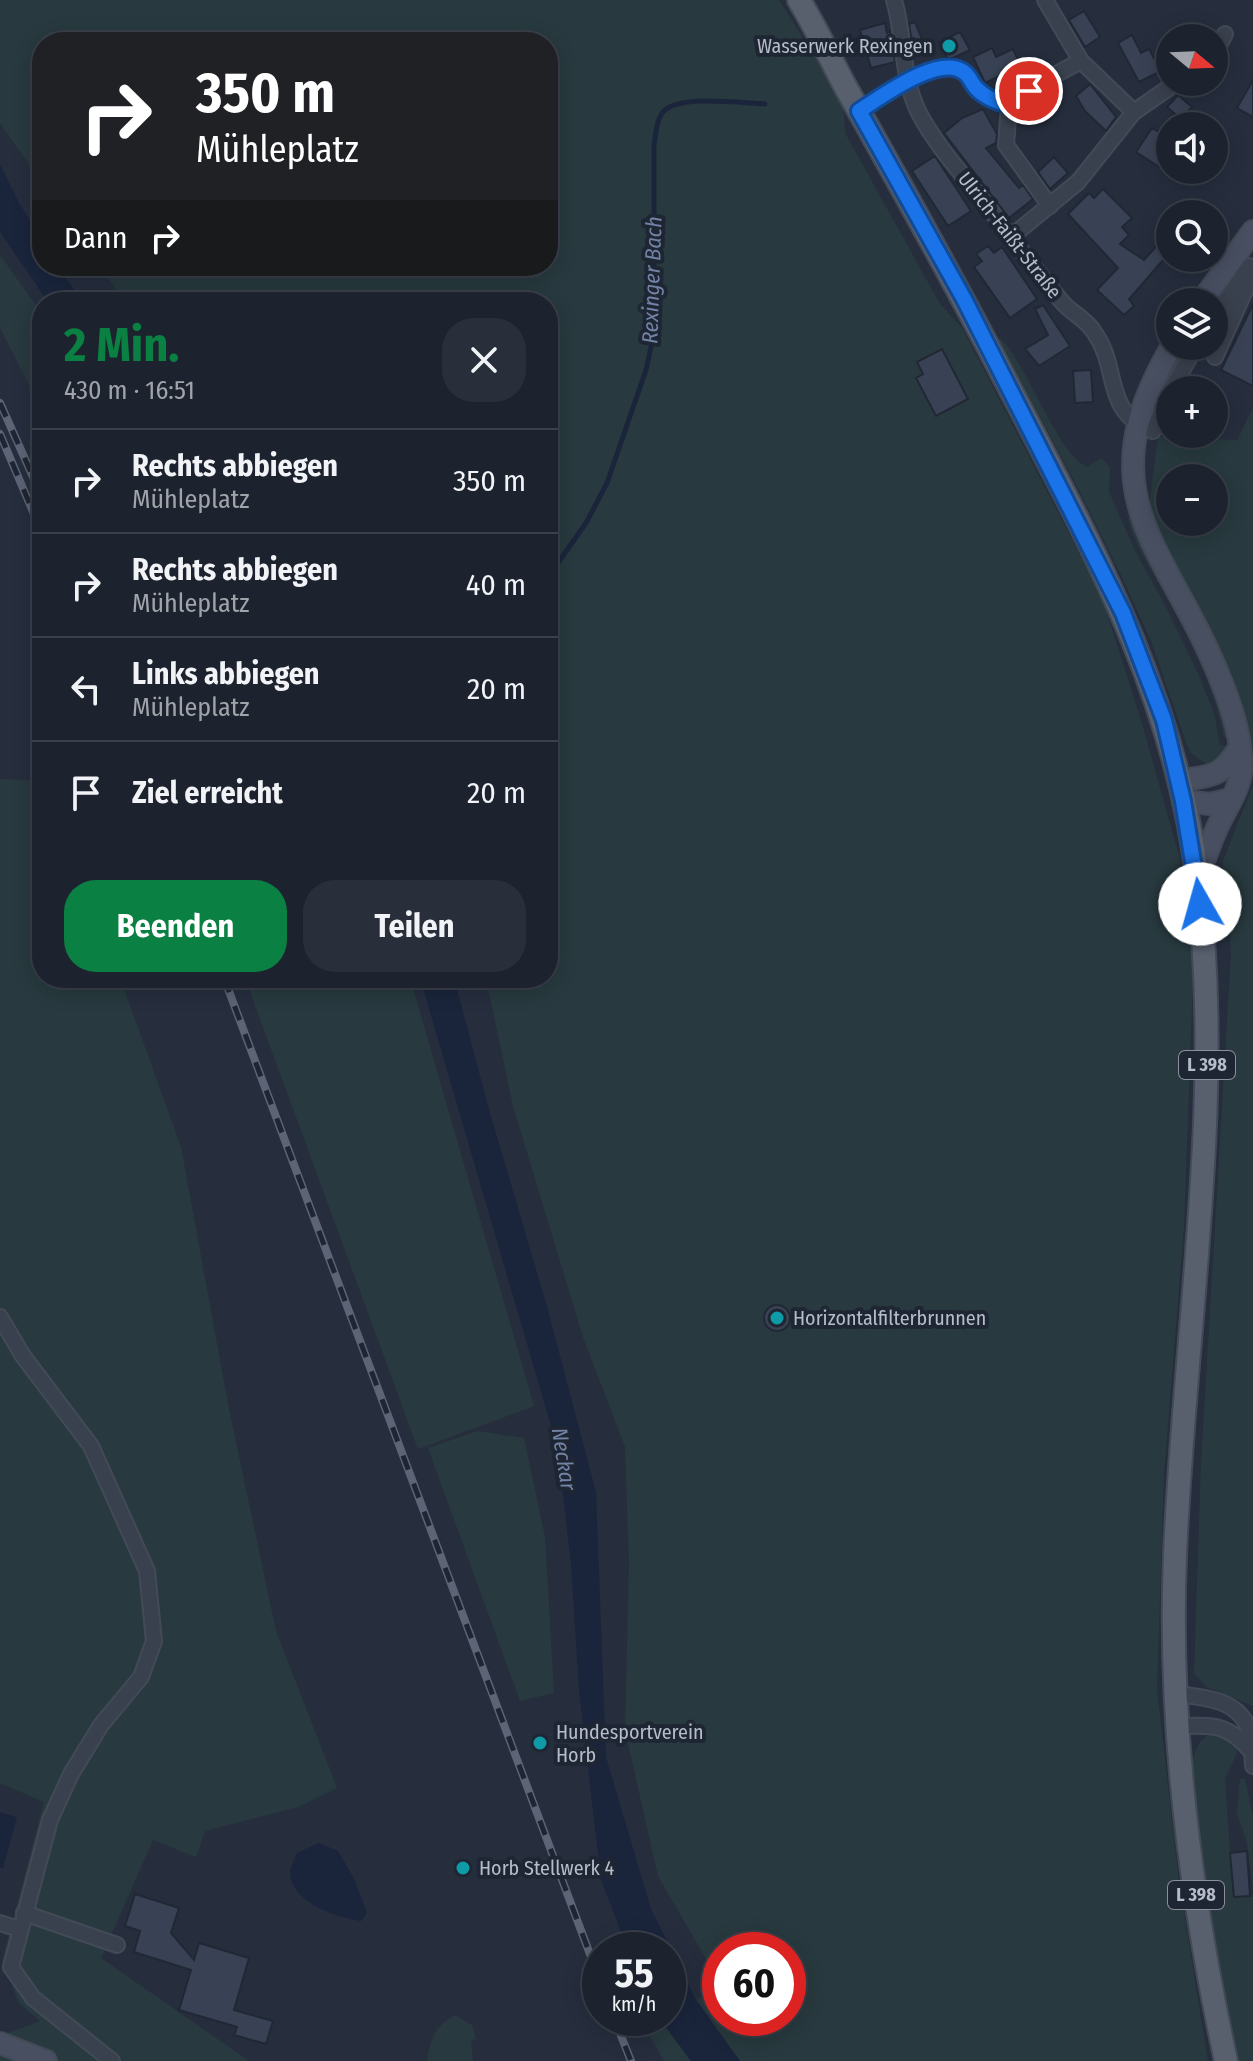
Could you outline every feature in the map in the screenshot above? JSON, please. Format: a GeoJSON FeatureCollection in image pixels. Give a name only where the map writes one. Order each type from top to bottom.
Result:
{"type":"FeatureCollection","features":[{"type":"Feature","properties":{"kind":"main road","name":"L 398"},"geometry":{"type":"LineString","coordinates":[[799,0],[964,299],[1123,613],[1164,720],[1181,791],[1198,879],[1207,980],[1207,1053],[1174,1563],[1175,1694],[1189,1858],[1226,2061]]}},
{"type":"Feature","properties":{"kind":"street","name":"Ulrich-Faißt-Straße"},"geometry":{"type":"LineString","coordinates":[[894,0],[907,81],[917,109],[935,143],[1067,307],[1088,322],[1101,341],[1119,405],[1137,425]]}},
{"type":"Feature","properties":{"kind":"street"},"geometry":{"type":"LineString","coordinates":[[1045,0],[1081,61],[1134,112]]}},
{"type":"Feature","properties":{"kind":"street"},"geometry":{"type":"LineString","coordinates":[[1009,105],[1081,61]]}},
{"type":"Feature","properties":{"kind":"street"},"geometry":{"type":"LineString","coordinates":[[859,111],[907,81],[951,67],[965,73],[977,89],[992,100],[1009,105]]}},
{"type":"Feature","properties":{"kind":"street"},"geometry":{"type":"LineString","coordinates":[[1011,237],[1078,182],[1134,112],[1157,96]]}},
{"type":"Feature","properties":{"kind":"street"},"geometry":{"type":"LineString","coordinates":[[1009,105],[1006,145],[1050,206]]}},
{"type":"Feature","properties":{"kind":"street"},"geometry":{"type":"LineString","coordinates":[[1211,288],[1253,231]]}},
{"type":"Feature","properties":{"kind":"street"},"geometry":{"type":"LineString","coordinates":[[1228,297],[1251,264]]}},
{"type":"Feature","properties":{"kind":"street"},"geometry":{"type":"LineString","coordinates":[[1228,328],[1248,284],[1251,264]]}},
{"type":"Feature","properties":{"kind":"street"},"geometry":{"type":"LineString","coordinates":[[1165,360],[1146,398],[1137,425],[1132,462],[1135,493],[1143,525],[1213,661],[1237,726],[1241,770],[1238,785],[1208,847],[1198,879]]}},
{"type":"Feature","properties":{"kind":"street"},"geometry":{"type":"LineString","coordinates":[[1137,425],[1153,431],[1156,424]]}},
{"type":"Feature","properties":{"kind":"street"},"geometry":{"type":"LineString","coordinates":[[1181,791],[1218,774],[1229,765],[1239,748]]}},
{"type":"Feature","properties":{"kind":"street"},"geometry":{"type":"LineString","coordinates":[[1181,791],[1210,804],[1231,799]]}},
{"type":"Feature","properties":{"kind":"street"},"geometry":{"type":"LineString","coordinates":[[0,1317],[23,1356],[91,1446],[147,1571],[154,1641],[141,1677],[101,1725],[71,1774],[50,1820],[11,1967],[33,1998],[112,2061]]}},
{"type":"Feature","properties":{"kind":"street"},"geometry":{"type":"LineString","coordinates":[[1175,1694],[1209,1697],[1227,1704],[1242,1716],[1250,1733],[1252,1758]]}},
{"type":"Feature","properties":{"kind":"street"},"geometry":{"type":"LineString","coordinates":[[1177,1726],[1219,1726],[1238,1736],[1252,1758]]}},
{"type":"Feature","properties":{"kind":"street"},"geometry":{"type":"LineString","coordinates":[[24,1913],[117,1945]]}},
{"type":"Feature","properties":{"kind":"street"},"geometry":{"type":"LineString","coordinates":[[0,1923],[19,1929]]}},
{"type":"Feature","properties":{"kind":"street"},"geometry":{"type":"LineString","coordinates":[[0,2043],[46,2061]]}},
{"type":"Feature","properties":{"kind":"shaded area"},"geometry":{"type":"Polygon","coordinates":[[[0,0],[779,0],[843,100],[845,133],[940,304],[962,328],[1102,597],[1179,856],[1194,948],[1184,1227],[1164,1474],[1157,1689],[1179,1882],[1208,2061],[740,2061],[722,2036],[806,2036],[806,1932],[702,1932],[702,1952],[658,1876],[625,1730],[629,1564],[625,1447],[583,1337],[513,1106],[488,988],[558,988],[558,292],[118,292],[107,276],[558,276],[558,32],[32,32],[32,169],[0,123],[0,0]]]}},
{"type":"Feature","properties":{"kind":"shaded area"},"geometry":{"type":"Polygon","coordinates":[[[0,255],[32,300],[32,393],[0,328],[0,255]]]}},
{"type":"Feature","properties":{"kind":"shaded area"},"geometry":{"type":"Polygon","coordinates":[[[1000,338],[1021,367],[1053,427],[1076,459],[1087,467],[1102,458],[1110,467],[1109,492],[1136,553],[1199,676],[1214,713],[1220,745],[1228,746],[1221,759],[1206,764],[1191,753],[1151,641],[1121,575],[1000,338]]]}},
{"type":"Feature","properties":{"kind":"shaded area"},"geometry":{"type":"Polygon","coordinates":[[[1253,408],[1253,748],[1230,670],[1160,536],[1228,536],[1228,464],[1156,464],[1156,526],[1149,507],[1157,448],[1228,448],[1228,440],[1237,440],[1253,408]]]}},
{"type":"Feature","properties":{"kind":"shaded area"},"geometry":{"type":"Polygon","coordinates":[[[1127,514],[1203,655],[1229,738],[1224,737],[1215,701],[1201,666],[1139,547],[1127,514]]]}},
{"type":"Feature","properties":{"kind":"shaded area"},"geometry":{"type":"Polygon","coordinates":[[[0,779],[32,781],[32,988],[124,988],[181,1147],[229,1409],[276,1631],[337,1788],[298,1807],[205,1831],[196,1857],[153,1840],[101,1958],[249,2061],[0,2061],[0,2036],[40,2021],[19,2003],[2,1961],[44,1802],[0,1783],[0,779]]]}},
{"type":"Feature","properties":{"kind":"shaded area"},"geometry":{"type":"Polygon","coordinates":[[[1253,785],[1253,1706],[1207,1687],[1194,1674],[1201,1464],[1231,954],[1229,921],[1221,885],[1223,861],[1253,785]]]}},
{"type":"Feature","properties":{"kind":"shaded area"},"geometry":{"type":"Polygon","coordinates":[[[249,988],[413,988],[534,1406],[418,1449],[249,988]]]}},
{"type":"Feature","properties":{"kind":"shaded area"},"geometry":{"type":"Polygon","coordinates":[[[477,1431],[524,1438],[545,1537],[554,1693],[520,1701],[428,1448],[477,1431]]]}},
{"type":"Feature","properties":{"kind":"shaded area"},"geometry":{"type":"Polygon","coordinates":[[[1219,1731],[1236,1742],[1237,1753],[1225,1779],[1233,1898],[1253,1896],[1253,2061],[1236,2061],[1210,1917],[1192,1766],[1200,1743],[1219,1731]]]}},
{"type":"Feature","properties":{"kind":"shaded area"},"geometry":{"type":"Polygon","coordinates":[[[1240,1779],[1245,1779],[1253,1816],[1253,1890],[1247,1843],[1237,1813],[1240,1779]]]}},
{"type":"Feature","properties":{"kind":"shaded area"},"geometry":{"type":"Polygon","coordinates":[[[455,2015],[472,2025],[476,2039],[471,2040],[473,2061],[427,2061],[435,2034],[443,2023],[455,2015]]]}},
{"type":"Feature","properties":{"kind":"shaded area"},"geometry":{"type":"Polygon","coordinates":[[[650,2036],[672,2036],[691,2061],[664,2061],[650,2036]]]}},
{"type":"Feature","properties":{"kind":"water"},"geometry":{"type":"Polygon","coordinates":[[[0,164],[32,224],[32,276],[65,276],[75,292],[41,292],[0,232],[0,164]]]}},
{"type":"Feature","properties":{"kind":"water","name":"Neckar"},"geometry":{"type":"Polygon","coordinates":[[[423,988],[457,988],[596,1492],[606,1757],[651,1909],[662,1932],[621,1932],[601,1880],[579,1691],[571,1564],[558,1450],[423,988]]]}},
{"type":"Feature","properties":{"kind":"water"},"geometry":{"type":"Polygon","coordinates":[[[0,1812],[17,1817],[3,1868],[0,1868],[0,1812]]]}},
{"type":"Feature","properties":{"kind":"water"},"geometry":{"type":"Polygon","coordinates":[[[319,1843],[338,1851],[354,1879],[367,1913],[361,1921],[316,1907],[292,1883],[290,1872],[297,1853],[319,1843]]]}},
{"type":"Feature","properties":{"kind":"water"},"geometry":{"type":"Polygon","coordinates":[[[686,1980],[702,2008],[702,2036],[722,2036],[740,2061],[691,2061],[672,2036],[686,2036],[686,1980]]]}},
{"type":"Feature","properties":{"kind":"building"},"geometry":{"type":"Polygon","coordinates":[[[1084,11],[1100,37],[1085,47],[1069,20],[1084,11]]]}},
{"type":"Feature","properties":{"kind":"building"},"geometry":{"type":"Polygon","coordinates":[[[915,22],[922,39],[912,43],[909,24],[915,22]]]}},
{"type":"Feature","properties":{"kind":"building"},"geometry":{"type":"Polygon","coordinates":[[[885,23],[887,33],[890,31],[895,62],[871,68],[860,30],[885,23]]]}},
{"type":"Feature","properties":{"kind":"building"},"geometry":{"type":"Polygon","coordinates":[[[960,32],[970,50],[947,58],[939,42],[960,32]]]}},
{"type":"Feature","properties":{"kind":"building"},"geometry":{"type":"Polygon","coordinates":[[[1132,35],[1141,53],[1149,49],[1156,62],[1156,74],[1139,82],[1118,43],[1132,35]]]}},
{"type":"Feature","properties":{"kind":"building"},"geometry":{"type":"Polygon","coordinates":[[[992,48],[996,57],[1013,49],[1021,66],[985,83],[973,57],[992,48]]]}},
{"type":"Feature","properties":{"kind":"building"},"geometry":{"type":"Polygon","coordinates":[[[1253,80],[1253,117],[1237,108],[1253,80]]]}},
{"type":"Feature","properties":{"kind":"building"},"geometry":{"type":"Polygon","coordinates":[[[1090,84],[1116,117],[1106,131],[1085,111],[1076,96],[1090,84]]]}},
{"type":"Feature","properties":{"kind":"building"},"geometry":{"type":"Polygon","coordinates":[[[1179,96],[1192,107],[1187,112],[1173,112],[1167,107],[1179,96]]]}},
{"type":"Feature","properties":{"kind":"building"},"geometry":{"type":"Polygon","coordinates":[[[983,109],[997,134],[996,143],[986,148],[1019,188],[1023,185],[1033,199],[1009,218],[944,133],[962,118],[983,109]]]}},
{"type":"Feature","properties":{"kind":"building"},"geometry":{"type":"Polygon","coordinates":[[[1152,128],[1156,130],[1156,165],[1136,152],[1152,128]]]}},
{"type":"Feature","properties":{"kind":"building"},"geometry":{"type":"Polygon","coordinates":[[[935,156],[971,211],[948,226],[912,171],[935,156]]]}},
{"type":"Feature","properties":{"kind":"building"},"geometry":{"type":"Polygon","coordinates":[[[1054,157],[1068,173],[1050,189],[1038,172],[1054,157]]]}},
{"type":"Feature","properties":{"kind":"building"},"geometry":{"type":"Polygon","coordinates":[[[1103,189],[1132,218],[1122,227],[1129,235],[1120,244],[1144,260],[1156,247],[1156,268],[1129,299],[1134,306],[1124,315],[1097,290],[1118,268],[1068,214],[1089,193],[1094,198],[1103,189]]]}},
{"type":"Feature","properties":{"kind":"building"},"geometry":{"type":"Polygon","coordinates":[[[988,246],[994,253],[1002,247],[1037,299],[1010,318],[974,267],[982,261],[976,254],[988,246]]]}},
{"type":"Feature","properties":{"kind":"building"},"geometry":{"type":"Polygon","coordinates":[[[1253,304],[1253,386],[1221,370],[1253,304]]]}},
{"type":"Feature","properties":{"kind":"building"},"geometry":{"type":"Polygon","coordinates":[[[1043,305],[1070,346],[1039,366],[1025,349],[1048,335],[1035,309],[1043,305]]]}},
{"type":"Feature","properties":{"kind":"building"},"geometry":{"type":"Polygon","coordinates":[[[942,349],[968,399],[936,416],[916,378],[923,374],[917,362],[942,349]]]}},
{"type":"Feature","properties":{"kind":"building"},"geometry":{"type":"Polygon","coordinates":[[[1091,370],[1093,402],[1075,403],[1073,371],[1091,370]]]}},
{"type":"Feature","properties":{"kind":"building","name":"Horizontalfilterbrunnen"},"geometry":{"type":"Polygon","coordinates":[[[777,1305],[786,1309],[790,1318],[786,1327],[777,1331],[768,1327],[764,1318],[768,1309],[777,1305]]]}},
{"type":"Feature","properties":{"kind":"building"},"geometry":{"type":"Polygon","coordinates":[[[1247,1851],[1250,1896],[1234,1897],[1230,1853],[1247,1851]]]}},
{"type":"Feature","properties":{"kind":"building"},"geometry":{"type":"Polygon","coordinates":[[[135,1894],[179,1908],[171,1933],[194,1960],[199,1943],[249,1958],[234,2010],[273,2021],[266,2044],[234,2035],[237,2027],[179,2010],[191,1970],[134,1952],[140,1931],[125,1926],[135,1894]]]}},
{"type":"Feature","properties":{"kind":"waterway","name":"Rexinger Bach"},"geometry":{"type":"LineString","coordinates":[[558,563],[586,523],[607,483],[646,370],[654,333],[654,145],[660,117],[665,110],[685,103],[765,104]]}},
{"type":"Feature","properties":{"kind":"railway"},"geometry":{"type":"LineString","coordinates":[[0,403],[32,475]]}},
{"type":"Feature","properties":{"kind":"railway"},"geometry":{"type":"LineString","coordinates":[[0,434],[32,509]]}},
{"type":"Feature","properties":{"kind":"railway"},"geometry":{"type":"LineString","coordinates":[[228,988],[582,1933]]}},
{"type":"Feature","properties":{"kind":"railway"},"geometry":{"type":"LineString","coordinates":[[621,2036],[631,2061]]}},
{"type":"Feature","properties":{"kind":"place","name":"Wasserwerk Rexingen"},"geometry":{"type":"Point","coordinates":[949,46]}},
{"type":"Feature","properties":{"kind":"place","name":"Horizontalfilterbrunnen"},"geometry":{"type":"Point","coordinates":[777,1318]}},
{"type":"Feature","properties":{"kind":"place","name":"Hundesportverein Horb"},"geometry":{"type":"Point","coordinates":[540,1743]}},
{"type":"Feature","properties":{"kind":"place","name":"Horb Stellwerk 4"},"geometry":{"type":"Point","coordinates":[463,1868]}},
{"type":"Feature","properties":{"kind":"route"},"geometry":{"type":"LineString","coordinates":[[1029,91],[1009,105],[992,100],[977,89],[965,73],[951,67],[907,81],[859,111],[964,299],[1123,613],[1164,720],[1183,801],[1200,904]]}}]}
